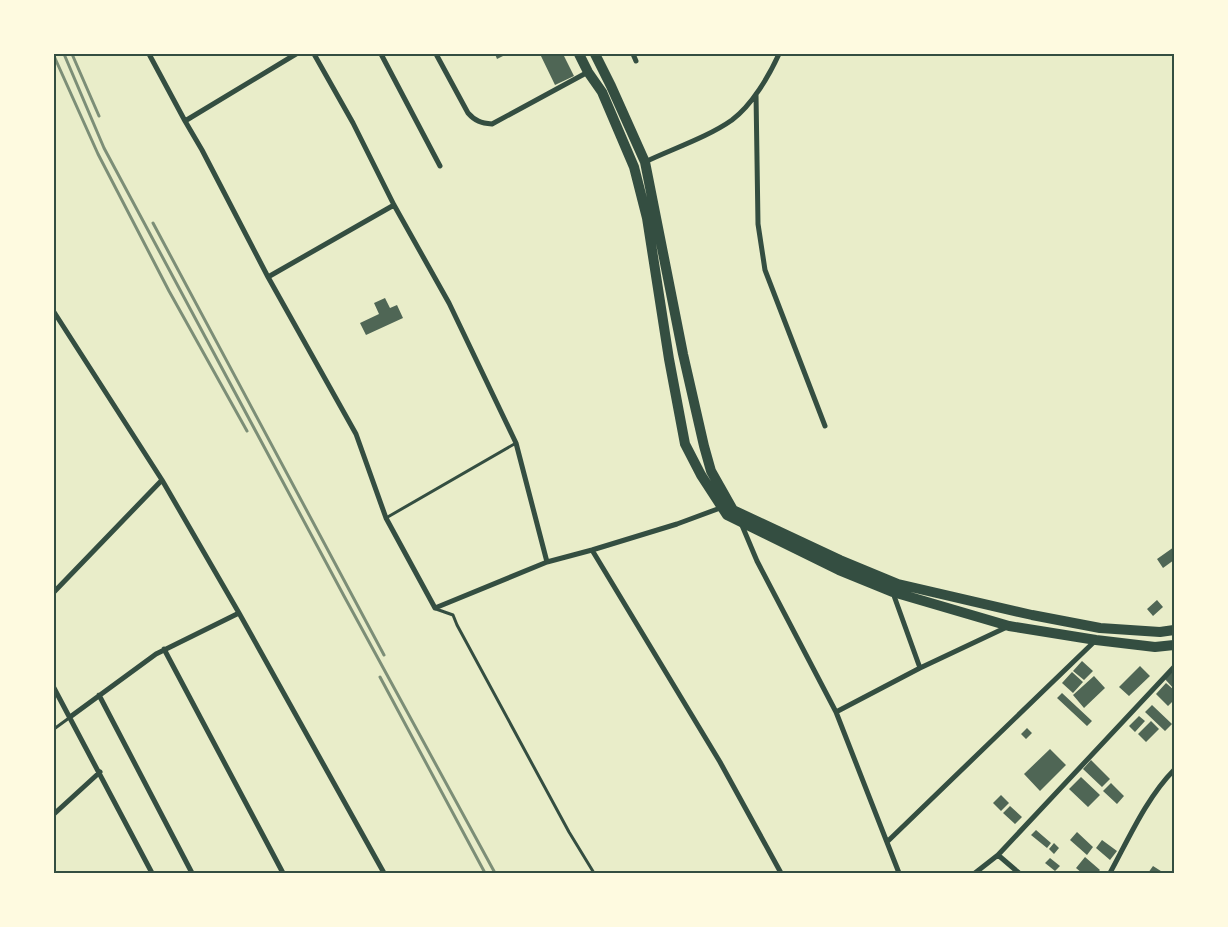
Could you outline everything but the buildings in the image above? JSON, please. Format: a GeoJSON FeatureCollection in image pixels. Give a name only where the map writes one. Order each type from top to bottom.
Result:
{"type":"FeatureCollection","features":[{"type":"Feature","properties":{"kind":"highway"},"geometry":{"type":"LineString","coordinates":[[579,54],[588,72],[602,92],[634,167],[646,218],[669,359],[686,444],[700,475],[725,504],[840,560],[898,584],[1032,615],[1100,628],[1160,632],[1174,630]]}},
{"type":"Feature","properties":{"kind":"highway"},"geometry":{"type":"LineString","coordinates":[[594,54],[612,86],[645,162],[683,354],[704,446],[711,471],[725,504],[727,515],[839,570],[893,592],[1009,626],[1155,647],[1174,645]]}},
{"type":"Feature","properties":{"kind":"street"},"geometry":{"type":"LineString","coordinates":[[149,54],[202,150],[268,278],[356,434],[386,518],[435,608],[547,562],[677,524],[725,504]]}},
{"type":"Feature","properties":{"kind":"street"},"geometry":{"type":"LineString","coordinates":[[185,121],[296,54]]}},
{"type":"Feature","properties":{"kind":"street"},"geometry":{"type":"LineString","coordinates":[[314,54],[353,123],[394,205],[449,303],[516,443],[547,562]]}},
{"type":"Feature","properties":{"kind":"street"},"geometry":{"type":"LineString","coordinates":[[381,54],[440,166]]}},
{"type":"Feature","properties":{"kind":"street"},"geometry":{"type":"LineString","coordinates":[[436,54],[468,113],[474,120],[482,123],[492,124],[588,72]]}},
{"type":"Feature","properties":{"kind":"street"},"geometry":{"type":"LineString","coordinates":[[633,54],[636,61]]}},
{"type":"Feature","properties":{"kind":"street"},"geometry":{"type":"LineString","coordinates":[[645,162],[720,127],[734,118],[756,94],[772,69],[778,54]]}},
{"type":"Feature","properties":{"kind":"street"},"geometry":{"type":"LineString","coordinates":[[756,94],[758,224],[761,251],[765,270],[824,426]]}},
{"type":"Feature","properties":{"kind":"street"},"geometry":{"type":"LineString","coordinates":[[268,278],[394,205]]}},
{"type":"Feature","properties":{"kind":"street"},"geometry":{"type":"LineString","coordinates":[[54,312],[162,480],[239,612],[384,873]]}},
{"type":"Feature","properties":{"kind":"street"},"geometry":{"type":"LineString","coordinates":[[54,592],[162,480]]}},
{"type":"Feature","properties":{"kind":"street"},"geometry":{"type":"LineString","coordinates":[[741,523],[757,561],[836,712],[899,873]]}},
{"type":"Feature","properties":{"kind":"street"},"geometry":{"type":"LineString","coordinates":[[592,550],[720,762],[781,873]]}},
{"type":"Feature","properties":{"kind":"street"},"geometry":{"type":"LineString","coordinates":[[893,592],[920,668]]}},
{"type":"Feature","properties":{"kind":"street"},"geometry":{"type":"LineString","coordinates":[[70,717],[164,649],[239,612]]}},
{"type":"Feature","properties":{"kind":"street"},"geometry":{"type":"LineString","coordinates":[[836,712],[920,668],[1009,626]]}},
{"type":"Feature","properties":{"kind":"street"},"geometry":{"type":"LineString","coordinates":[[888,841],[1096,640]]}},
{"type":"Feature","properties":{"kind":"street"},"geometry":{"type":"LineString","coordinates":[[164,649],[282,873]]}},
{"type":"Feature","properties":{"kind":"street"},"geometry":{"type":"LineString","coordinates":[[975,873],[998,855],[1174,667]]}},
{"type":"Feature","properties":{"kind":"street"},"geometry":{"type":"LineString","coordinates":[[54,688],[152,873]]}},
{"type":"Feature","properties":{"kind":"street"},"geometry":{"type":"LineString","coordinates":[[99,695],[192,873]]}},
{"type":"Feature","properties":{"kind":"street"},"geometry":{"type":"LineString","coordinates":[[1110,873],[1146,809],[1165,779],[1174,770]]}},
{"type":"Feature","properties":{"kind":"street"},"geometry":{"type":"LineString","coordinates":[[54,814],[100,772]]}},
{"type":"Feature","properties":{"kind":"street"},"geometry":{"type":"LineString","coordinates":[[998,855],[1019,873]]}},
{"type":"Feature","properties":{"kind":"lane"},"geometry":{"type":"LineString","coordinates":[[386,518],[516,443]]}},
{"type":"Feature","properties":{"kind":"lane"},"geometry":{"type":"LineString","coordinates":[[435,608],[453,615],[564,824],[594,873]]}},
{"type":"Feature","properties":{"kind":"lane"},"geometry":{"type":"LineString","coordinates":[[54,729],[70,717]]}},
{"type":"Feature","properties":{"kind":"railway"},"geometry":{"type":"LineString","coordinates":[[64,54],[104,148],[495,873]]}},
{"type":"Feature","properties":{"kind":"railway"},"geometry":{"type":"LineString","coordinates":[[72,54],[99,116]]}},
{"type":"Feature","properties":{"kind":"railway"},"geometry":{"type":"LineString","coordinates":[[54,56],[98,154],[169,291],[247,431]]}},
{"type":"Feature","properties":{"kind":"railway"},"geometry":{"type":"LineString","coordinates":[[153,223],[384,655]]}},
{"type":"Feature","properties":{"kind":"railway"},"geometry":{"type":"LineString","coordinates":[[380,677],[485,873]]}}]}
